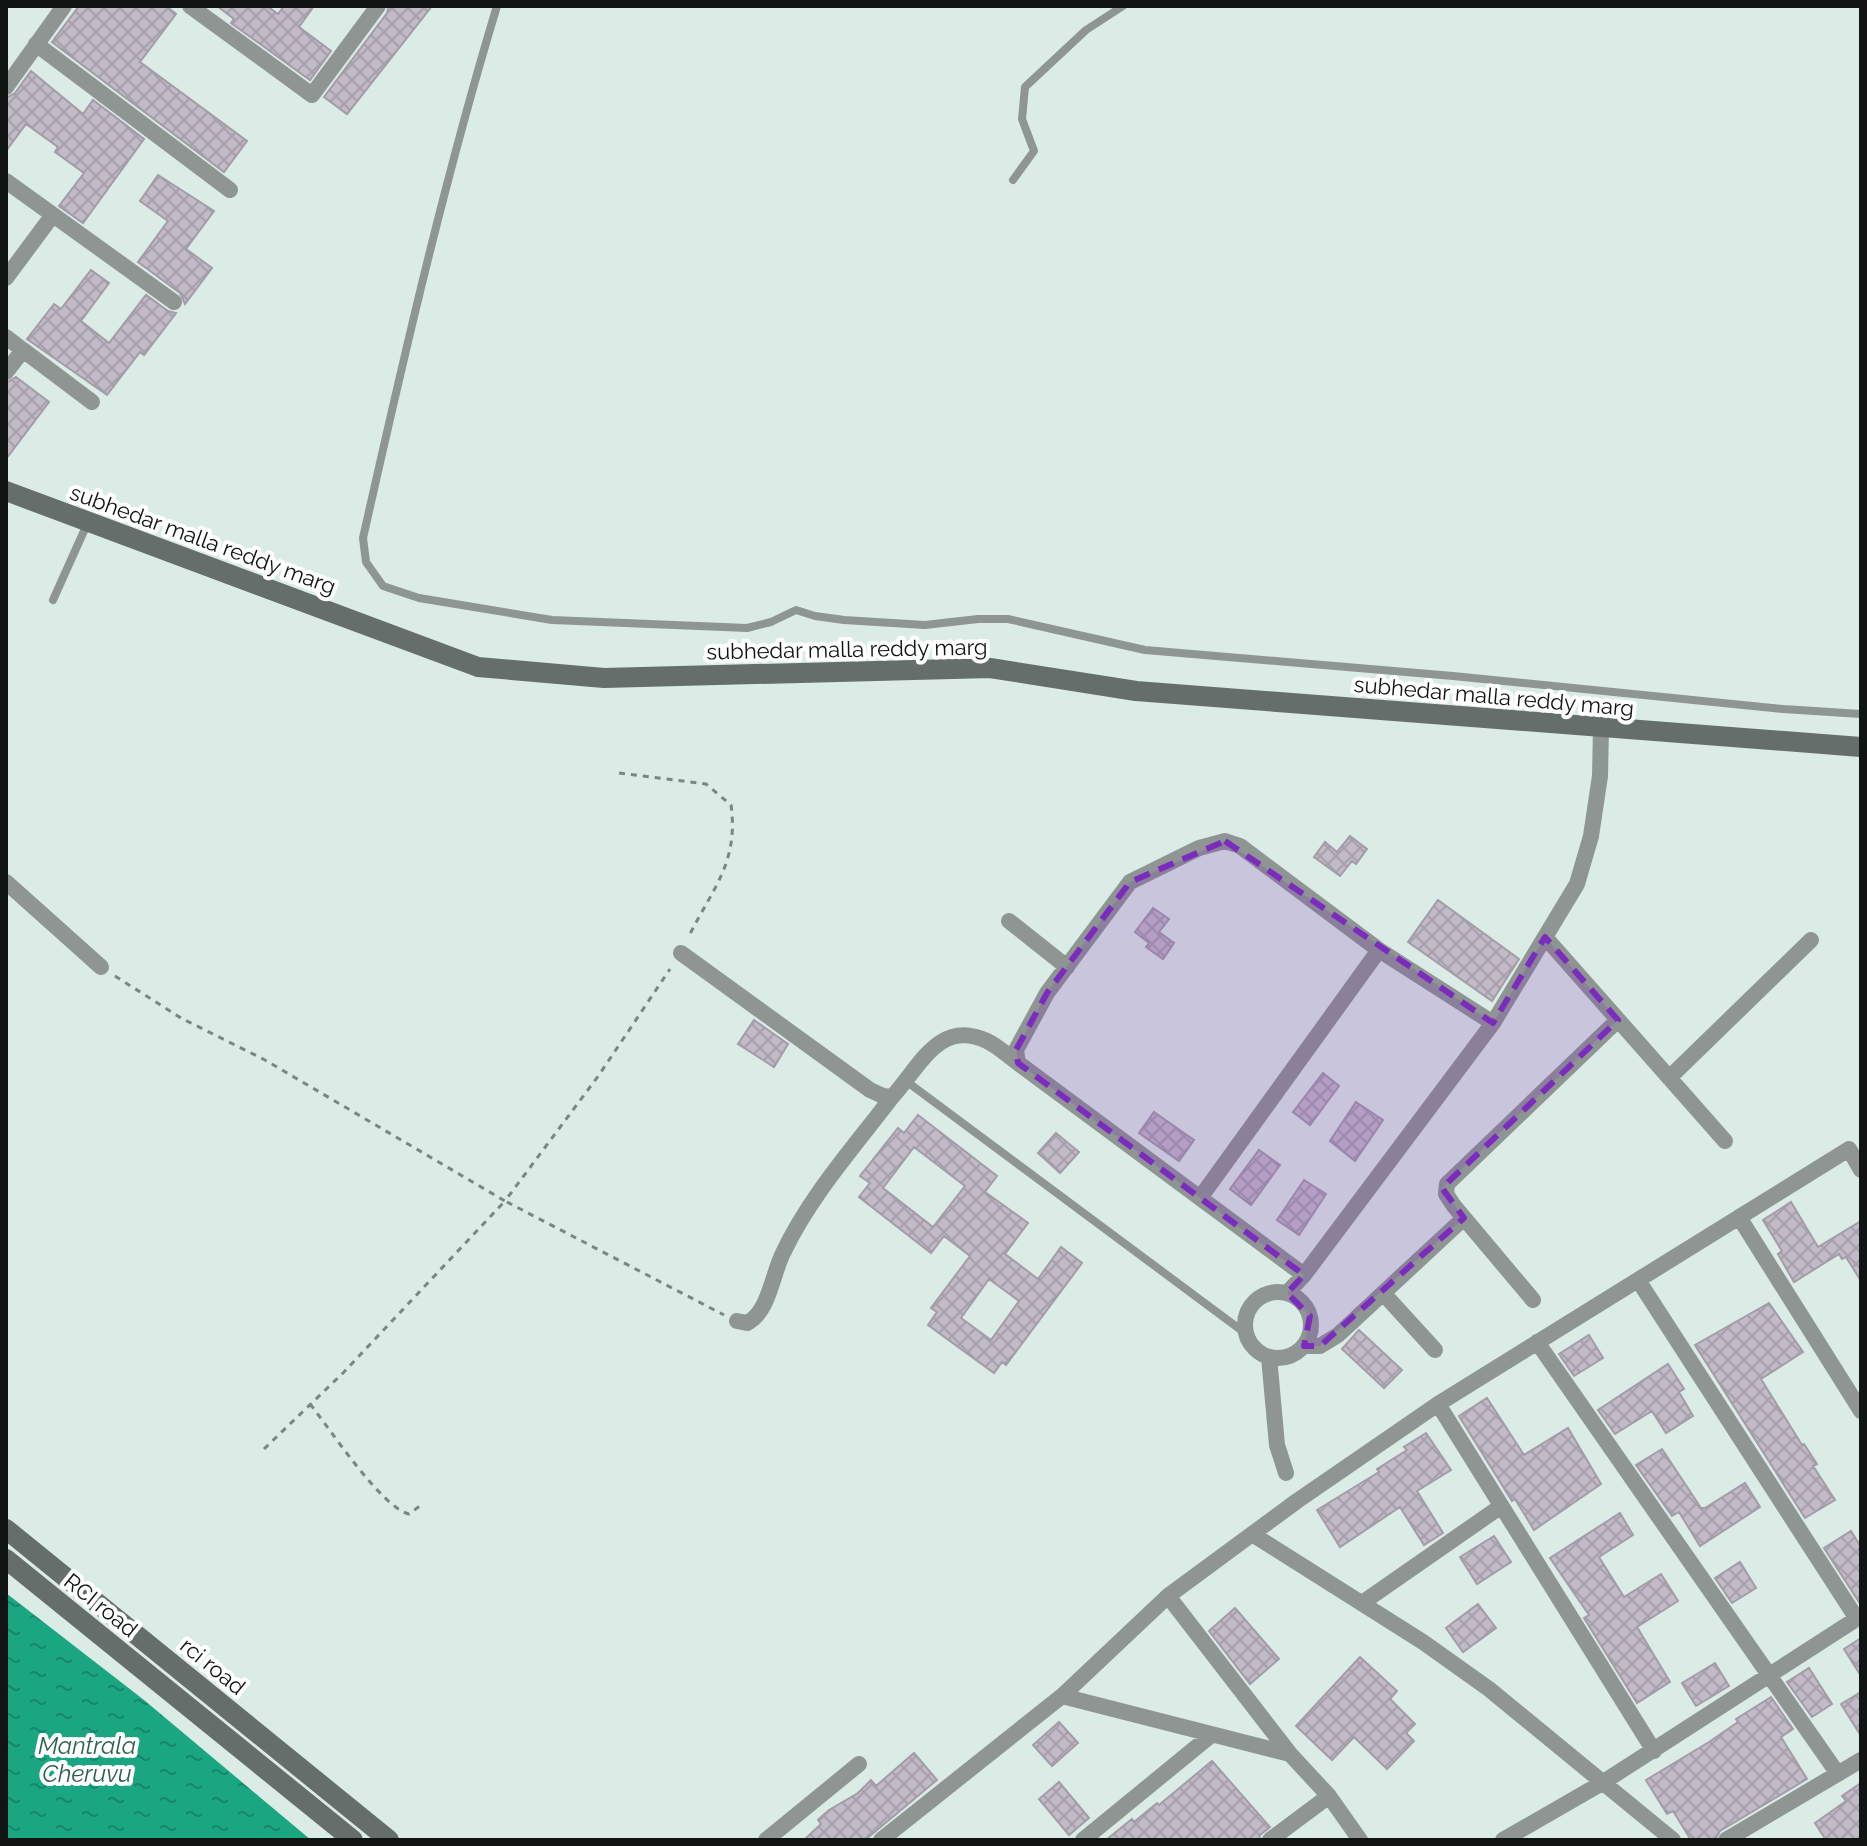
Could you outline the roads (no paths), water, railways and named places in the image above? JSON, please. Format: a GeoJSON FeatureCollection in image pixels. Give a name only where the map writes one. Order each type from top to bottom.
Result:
{"type":"FeatureCollection","features":[{"type":"Feature","properties":{"kind":"main road","name":"subhedar malla reddy marg"},"geometry":{"type":"LineString","coordinates":[[7,493],[478,667],[604,678],[990,668],[1136,691],[1861,747]]}},
{"type":"Feature","properties":{"kind":"main road","name":"rci road"},"geometry":{"type":"LineString","coordinates":[[6,1529],[389,1840]]}},
{"type":"Feature","properties":{"kind":"main road","name":"RCI road"},"geometry":{"type":"LineString","coordinates":[[6,1559],[353,1840]]}},
{"type":"Feature","properties":{"kind":"street"},"geometry":{"type":"LineString","coordinates":[[6,87],[64,6]]}},
{"type":"Feature","properties":{"kind":"street"},"geometry":{"type":"LineString","coordinates":[[190,6],[312,95],[378,6]]}},
{"type":"Feature","properties":{"kind":"street"},"geometry":{"type":"LineString","coordinates":[[36,44],[230,190]]}},
{"type":"Feature","properties":{"kind":"street"},"geometry":{"type":"LineString","coordinates":[[6,181],[174,302]]}},
{"type":"Feature","properties":{"kind":"street"},"geometry":{"type":"LineString","coordinates":[[6,278],[52,216]]}},
{"type":"Feature","properties":{"kind":"street"},"geometry":{"type":"LineString","coordinates":[[6,337],[92,402]]}},
{"type":"Feature","properties":{"kind":"street"},"geometry":{"type":"LineString","coordinates":[[6,372],[23,350]]}},
{"type":"Feature","properties":{"kind":"street"},"geometry":{"type":"LineString","coordinates":[[1287,1293],[1304,1275],[1493,1023],[1577,884],[1591,836],[1600,776],[1601,728]]}},
{"type":"Feature","properties":{"kind":"street"},"geometry":{"type":"LineString","coordinates":[[1018,1063],[1016,1050],[1047,993],[1130,882],[1199,848],[1225,841],[1240,846],[1379,950],[1493,1023]]}},
{"type":"Feature","properties":{"kind":"street"},"geometry":{"type":"LineString","coordinates":[[6,882],[101,967]]}},
{"type":"Feature","properties":{"kind":"street"},"geometry":{"type":"LineString","coordinates":[[1009,921],[1067,967]]}},
{"type":"Feature","properties":{"kind":"street"},"geometry":{"type":"LineString","coordinates":[[1545,937],[1725,1141]]}},
{"type":"Feature","properties":{"kind":"street"},"geometry":{"type":"LineString","coordinates":[[1669,1078],[1811,940]]}},
{"type":"Feature","properties":{"kind":"street"},"geometry":{"type":"LineString","coordinates":[[1200,1198],[1379,950]]}},
{"type":"Feature","properties":{"kind":"street"},"geometry":{"type":"LineString","coordinates":[[681,953],[870,1090],[892,1097]]}},
{"type":"Feature","properties":{"kind":"street"},"geometry":{"type":"LineString","coordinates":[[1533,1300],[1446,1194],[1447,1184],[1618,1020]]}},
{"type":"Feature","properties":{"kind":"street"},"geometry":{"type":"LineString","coordinates":[[737,1321],[747,1323],[757,1316],[805,1210],[921,1059],[938,1043],[958,1035],[971,1035],[989,1041],[1304,1275]]}},
{"type":"Feature","properties":{"kind":"street"},"geometry":{"type":"LineString","coordinates":[[881,1840],[1062,1696],[1168,1596],[1438,1404],[1849,1149],[1861,1170]]}},
{"type":"Feature","properties":{"kind":"street"},"geometry":{"type":"LineString","coordinates":[[1739,1217],[1861,1411]]}},
{"type":"Feature","properties":{"kind":"street"},"geometry":{"type":"LineString","coordinates":[[1304,1346],[1320,1346],[1329,1342],[1464,1218]]}},
{"type":"Feature","properties":{"kind":"street"},"geometry":{"type":"LineString","coordinates":[[1506,1839],[1654,1751],[1859,1617],[1638,1280]]}},
{"type":"Feature","properties":{"kind":"street"},"geometry":{"type":"LineString","coordinates":[[1276,1292],[1298,1298],[1310,1316],[1311,1327],[1304,1346],[1287,1358],[1269,1357],[1257,1352],[1245,1333],[1248,1310],[1255,1301],[1276,1292]]}},
{"type":"Feature","properties":{"kind":"street"},"geometry":{"type":"LineString","coordinates":[[1383,1293],[1435,1350]]}},
{"type":"Feature","properties":{"kind":"street"},"geometry":{"type":"LineString","coordinates":[[1537,1342],[1838,1774]]}},
{"type":"Feature","properties":{"kind":"street"},"geometry":{"type":"LineString","coordinates":[[1269,1357],[1277,1445],[1286,1473]]}},
{"type":"Feature","properties":{"kind":"street"},"geometry":{"type":"LineString","coordinates":[[1438,1404],[1654,1751]]}},
{"type":"Feature","properties":{"kind":"street"},"geometry":{"type":"LineString","coordinates":[[1362,1603],[1500,1507]]}},
{"type":"Feature","properties":{"kind":"street"},"geometry":{"type":"LineString","coordinates":[[1252,1534],[1423,1642],[1489,1689],[1673,1840]]}},
{"type":"Feature","properties":{"kind":"street"},"geometry":{"type":"LineString","coordinates":[[1168,1596],[1290,1754],[1329,1796],[1360,1840]]}},
{"type":"Feature","properties":{"kind":"street"},"geometry":{"type":"LineString","coordinates":[[1062,1696],[1290,1754]]}},
{"type":"Feature","properties":{"kind":"street"},"geometry":{"type":"LineString","coordinates":[[1083,1840],[1210,1736]]}},
{"type":"Feature","properties":{"kind":"street"},"geometry":{"type":"LineString","coordinates":[[1726,1840],[1861,1760]]}},
{"type":"Feature","properties":{"kind":"street"},"geometry":{"type":"LineString","coordinates":[[766,1840],[859,1764]]}},
{"type":"Feature","properties":{"kind":"street"},"geometry":{"type":"LineString","coordinates":[[1270,1840],[1329,1796]]}},
{"type":"Feature","properties":{"kind":"lane"},"geometry":{"type":"LineString","coordinates":[[497,6],[412,316],[363,538],[366,562],[383,586],[419,598],[552,620],[747,628],[771,622],[796,610],[844,620],[925,625],[1008,619],[1145,650],[1861,714]]}},
{"type":"Feature","properties":{"kind":"lane"},"geometry":{"type":"LineString","coordinates":[[1013,180],[1034,151],[1022,119],[1025,87],[1086,30],[1123,6]]}},
{"type":"Feature","properties":{"kind":"lane"},"geometry":{"type":"LineString","coordinates":[[53,600],[88,522]]}},
{"type":"Feature","properties":{"kind":"lane"},"geometry":{"type":"LineString","coordinates":[[906,1081],[1245,1333]]}},
{"type":"Feature","properties":{"kind":"water","name":"Mantrala Cheruvu"},"geometry":{"type":"Polygon","coordinates":[[[6,1593],[144,1700],[311,1840],[6,1840],[6,1593]]]}}]}
